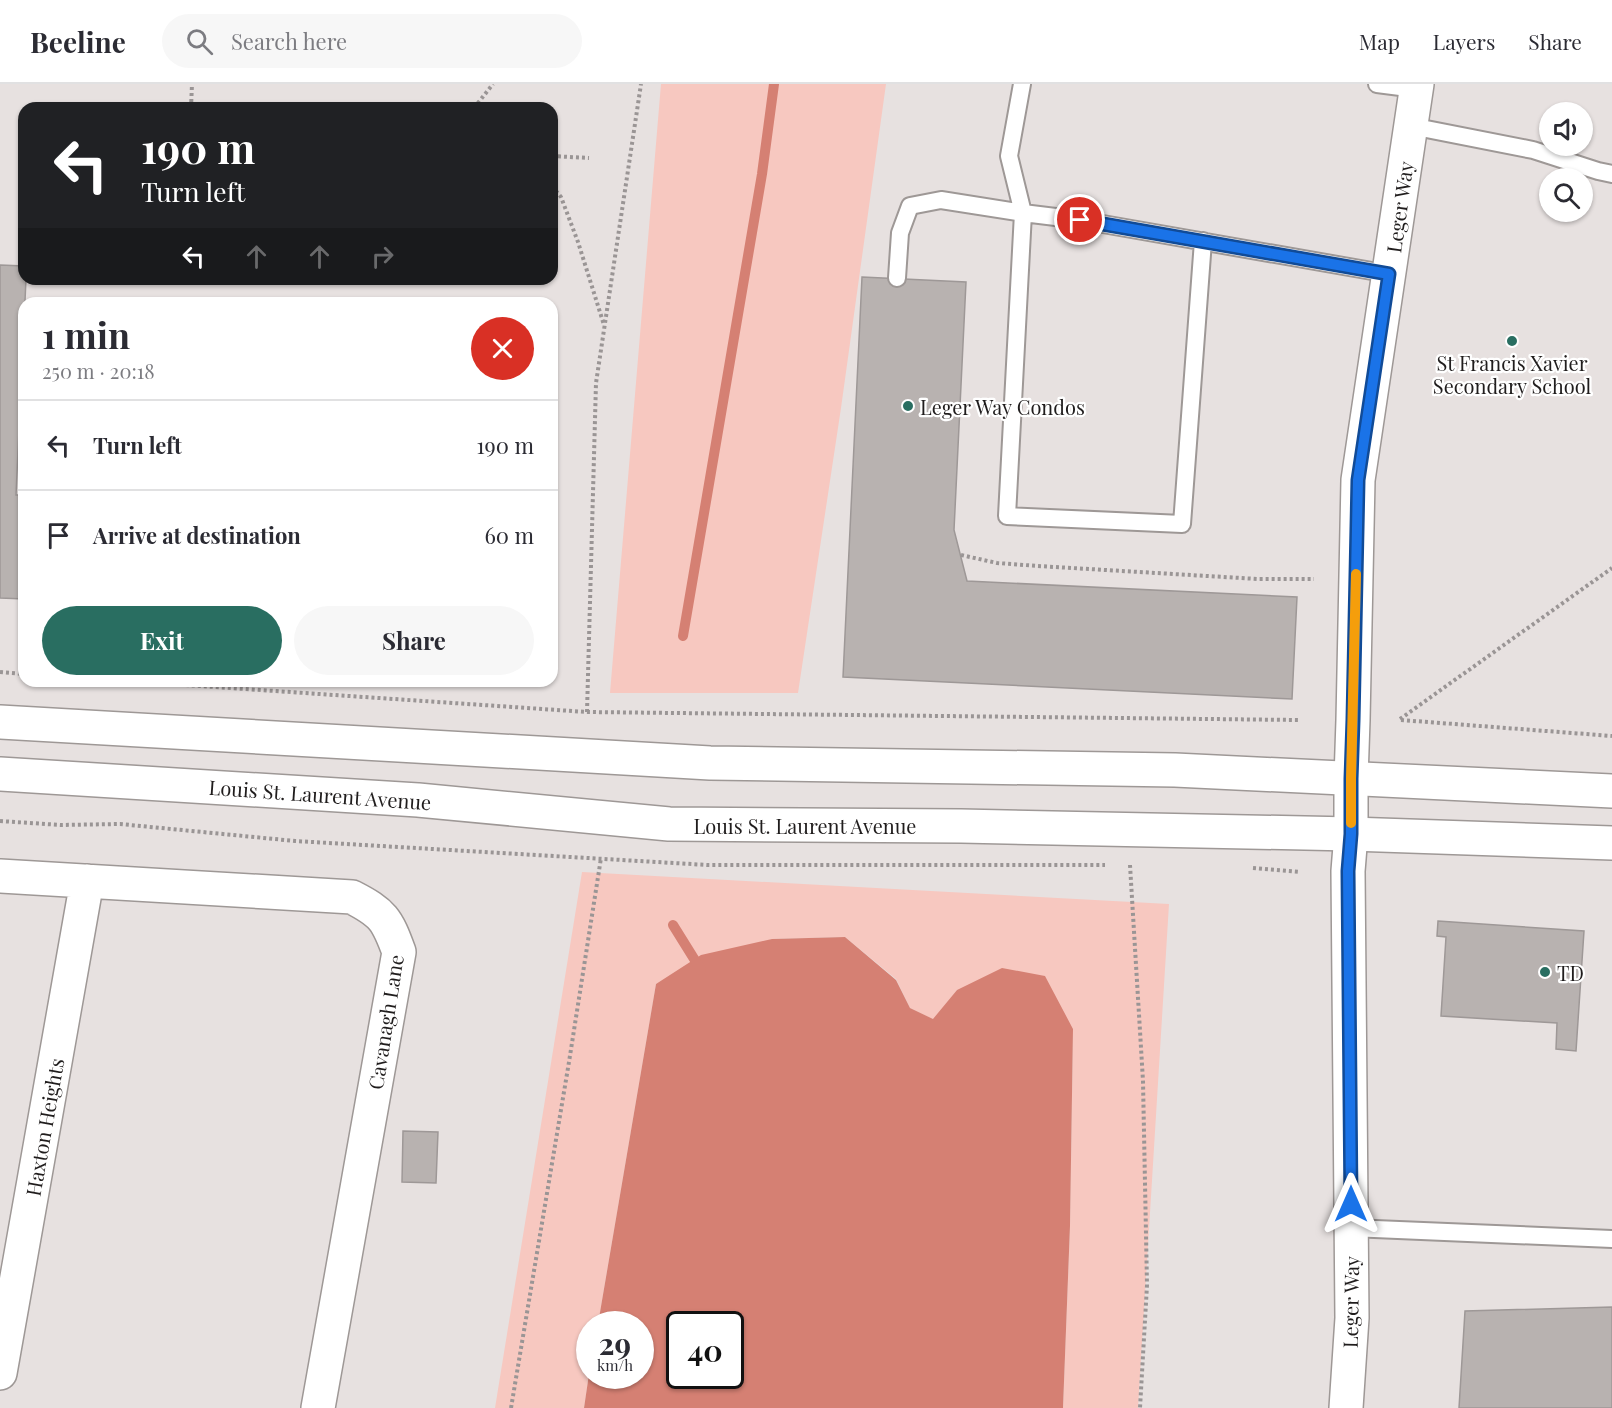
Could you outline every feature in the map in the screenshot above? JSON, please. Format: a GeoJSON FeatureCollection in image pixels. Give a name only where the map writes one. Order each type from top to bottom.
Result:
{"type":"FeatureCollection","features":[{"type":"Feature","properties":{"kind":"main road","name":"Leger Way"},"geometry":{"type":"LineString","coordinates":[[1346,1408],[1352,1318],[1348,871],[1351,834],[1358,480],[1416,87]]}},
{"type":"Feature","properties":{"kind":"main road"},"geometry":{"type":"LineString","coordinates":[[0,722],[710,763],[1175,770],[1612,791]]}},
{"type":"Feature","properties":{"kind":"main road","name":"Louis St. Laurent Avenue"},"geometry":{"type":"LineString","coordinates":[[0,774],[418,800],[669,824],[961,826],[1351,834],[1612,843]]}},
{"type":"Feature","properties":{"kind":"main road","name":"Cavanagh Lane"},"geometry":{"type":"LineString","coordinates":[[0,876],[352,897],[373,908],[390,926],[399,952],[318,1408]]}},
{"type":"Feature","properties":{"kind":"main road","name":"Haxton Heights"},"geometry":{"type":"LineString","coordinates":[[0,1372],[87,881]]}},
{"type":"Feature","properties":{"kind":"lane"},"geometry":{"type":"LineString","coordinates":[[1022,84],[1009,156],[1023,213],[1007,516],[1182,524],[1203,241]]}},
{"type":"Feature","properties":{"kind":"lane"},"geometry":{"type":"LineString","coordinates":[[1377,84],[1416,87]]}},
{"type":"Feature","properties":{"kind":"lane"},"geometry":{"type":"LineString","coordinates":[[1411,126],[1533,150],[1612,174]]}},
{"type":"Feature","properties":{"kind":"lane"},"geometry":{"type":"LineString","coordinates":[[897,278],[900,233],[909,206],[941,200],[1080,220],[1389,274]]}},
{"type":"Feature","properties":{"kind":"lane"},"geometry":{"type":"LineString","coordinates":[[1351,1228],[1612,1239]]}},
{"type":"Feature","properties":{"kind":"path"},"geometry":{"type":"LineString","coordinates":[[191,102],[192,84]]}},
{"type":"Feature","properties":{"kind":"path"},"geometry":{"type":"LineString","coordinates":[[479,102],[493,84]]}},
{"type":"Feature","properties":{"kind":"path"},"geometry":{"type":"LineString","coordinates":[[587,712],[597,383],[641,84]]}},
{"type":"Feature","properties":{"kind":"path"},"geometry":{"type":"LineString","coordinates":[[558,156],[590,158]]}},
{"type":"Feature","properties":{"kind":"path"},"geometry":{"type":"LineString","coordinates":[[558,193],[568,215],[605,326]]}},
{"type":"Feature","properties":{"kind":"path"},"geometry":{"type":"LineString","coordinates":[[961,555],[997,563],[1038,566],[1258,579],[1314,579]]}},
{"type":"Feature","properties":{"kind":"path"},"geometry":{"type":"LineString","coordinates":[[1612,568],[1401,719],[1612,736]]}},
{"type":"Feature","properties":{"kind":"path"},"geometry":{"type":"LineString","coordinates":[[0,672],[18,674]]}},
{"type":"Feature","properties":{"kind":"path"},"geometry":{"type":"LineString","coordinates":[[215,687],[587,712],[1298,720]]}},
{"type":"Feature","properties":{"kind":"path"},"geometry":{"type":"LineString","coordinates":[[511,1408],[601,858]]}},
{"type":"Feature","properties":{"kind":"path"},"geometry":{"type":"LineString","coordinates":[[1130,865],[1143,1081],[1147,1285],[1140,1408]]}},
{"type":"Feature","properties":{"kind":"shaded area"},"geometry":{"type":"Polygon","coordinates":[[[661,84],[886,84],[798,693],[610,693],[661,84]]]}},
{"type":"Feature","properties":{"kind":"shaded area"},"geometry":{"type":"Polygon","coordinates":[[[582,872],[1169,904],[1138,1408],[1063,1408],[1070,1226],[1073,1029],[957,990],[934,1020],[910,1008],[896,979],[845,937],[772,939],[656,984],[600,1311],[576,1311],[576,1389],[587,1389],[584,1408],[495,1408],[582,872]]]}},
{"type":"Feature","properties":{"kind":"shaded area"},"geometry":{"type":"Polygon","coordinates":[[[845,937],[896,980],[910,1008],[933,1019],[957,990],[1002,968],[1045,976],[1073,1029],[1070,1226],[1063,1408],[584,1408],[587,1389],[654,1389],[654,1311],[600,1311],[656,984],[701,955],[772,939],[845,937]]]}},
{"type":"Feature","properties":{"kind":"building"},"geometry":{"type":"Polygon","coordinates":[[[0,265],[18,266],[18,285],[26,285],[25,297],[18,297],[16,495],[18,495],[18,599],[0,598],[0,265]]]}},
{"type":"Feature","properties":{"kind":"building","name":"Leger Way Condos"},"geometry":{"type":"Polygon","coordinates":[[[862,277],[966,282],[954,530],[967,581],[1297,597],[1292,699],[843,677],[862,277]]]}},
{"type":"Feature","properties":{"kind":"building"},"geometry":{"type":"Polygon","coordinates":[[[1438,921],[1584,931],[1576,1051],[1556,1049],[1557,1023],[1441,1016],[1446,937],[1437,936],[1438,921]]]}},
{"type":"Feature","properties":{"kind":"building"},"geometry":{"type":"Polygon","coordinates":[[[403,1131],[438,1132],[436,1183],[402,1182],[403,1131]]]}},
{"type":"Feature","properties":{"kind":"building"},"geometry":{"type":"Polygon","coordinates":[[[1612,1307],[1612,1408],[1459,1408],[1465,1311],[1612,1307]]]}},
{"type":"Feature","properties":{"kind":"waterway"},"geometry":{"type":"LineString","coordinates":[[683,636],[762,174],[774,84]]}},
{"type":"Feature","properties":{"kind":"waterway"},"geometry":{"type":"LineString","coordinates":[[673,925],[701,970]]}},
{"type":"Feature","properties":{"kind":"slow traffic"},"geometry":{"type":"LineString","coordinates":[[1351,823],[1356,574]]}},
{"type":"Feature","properties":{"kind":"place","name":"St Francis Xavier Secondary School"},"geometry":{"type":"Point","coordinates":[1512,341]}},
{"type":"Feature","properties":{"kind":"place","name":"Leger Way Condos"},"geometry":{"type":"Point","coordinates":[908,406]}},
{"type":"Feature","properties":{"kind":"place","name":"TD"},"geometry":{"type":"Point","coordinates":[1545,972]}},
{"type":"Feature","properties":{"kind":"route"},"geometry":{"type":"LineString","coordinates":[[1080,220],[1389,274],[1358,480],[1351,834],[1348,871],[1351,1204]]}}]}
